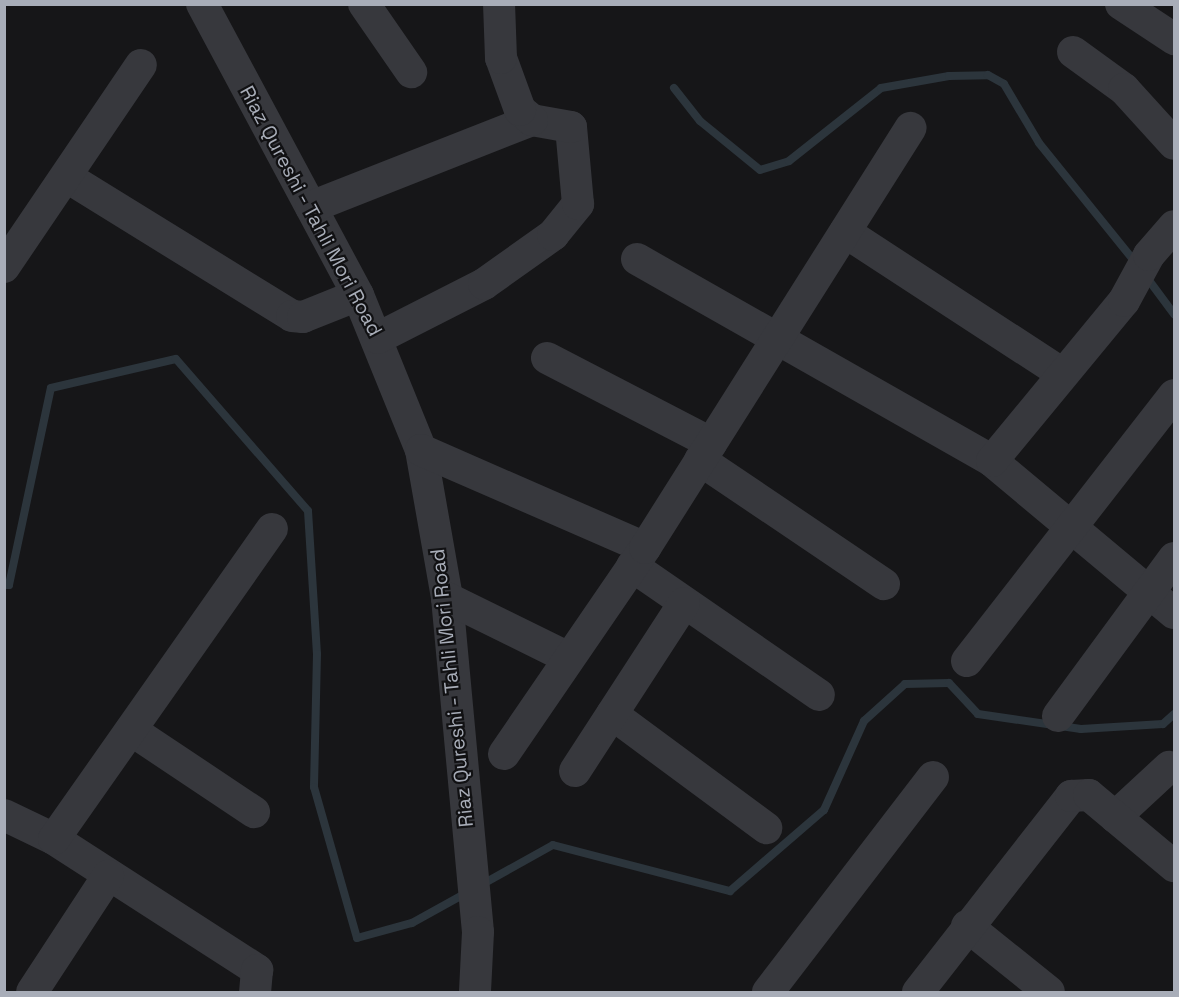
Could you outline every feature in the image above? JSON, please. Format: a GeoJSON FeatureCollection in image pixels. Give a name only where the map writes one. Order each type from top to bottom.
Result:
{"type":"FeatureCollection","features":[{"type":"Feature","properties":{"kind":"street","name":"Riaz Qureshi - Tahli Mori Road"},"geometry":{"type":"LineString","coordinates":[[202,4],[358,295],[378,338],[421,450],[447,598],[463,802],[478,932],[475,993]]}},
{"type":"Feature","properties":{"kind":"street"},"geometry":{"type":"LineString","coordinates":[[363,4],[411,72]]}},
{"type":"Feature","properties":{"kind":"street"},"geometry":{"type":"LineString","coordinates":[[499,4],[501,58],[511,92],[532,120]]}},
{"type":"Feature","properties":{"kind":"street"},"geometry":{"type":"LineString","coordinates":[[1121,4],[1174,39]]}},
{"type":"Feature","properties":{"kind":"street"},"geometry":{"type":"LineString","coordinates":[[1073,52],[1124,89],[1174,144]]}},
{"type":"Feature","properties":{"kind":"street"},"geometry":{"type":"LineString","coordinates":[[4,267],[17,226],[67,177],[141,65]]}},
{"type":"Feature","properties":{"kind":"street"},"geometry":{"type":"LineString","coordinates":[[311,207],[532,120],[571,127],[579,189],[578,204],[567,224],[484,284],[378,338]]}},
{"type":"Feature","properties":{"kind":"street"},"geometry":{"type":"LineString","coordinates":[[504,754],[638,557],[911,128]]}},
{"type":"Feature","properties":{"kind":"street"},"geometry":{"type":"LineString","coordinates":[[67,177],[292,316],[303,317],[358,295]]}},
{"type":"Feature","properties":{"kind":"street"},"geometry":{"type":"LineString","coordinates":[[992,460],[1061,373],[1124,301],[1149,255],[1174,226]]}},
{"type":"Feature","properties":{"kind":"street"},"geometry":{"type":"LineString","coordinates":[[845,232],[1061,373]]}},
{"type":"Feature","properties":{"kind":"street"},"geometry":{"type":"LineString","coordinates":[[637,259],[992,460],[1069,528],[1174,613]]}},
{"type":"Feature","properties":{"kind":"street"},"geometry":{"type":"LineString","coordinates":[[547,358],[705,452],[884,584]]}},
{"type":"Feature","properties":{"kind":"street"},"geometry":{"type":"LineString","coordinates":[[967,661],[1174,394]]}},
{"type":"Feature","properties":{"kind":"street"},"geometry":{"type":"LineString","coordinates":[[421,450],[638,557],[684,603],[819,695]]}},
{"type":"Feature","properties":{"kind":"street"},"geometry":{"type":"LineString","coordinates":[[54,839],[273,529]]}},
{"type":"Feature","properties":{"kind":"street"},"geometry":{"type":"LineString","coordinates":[[1058,716],[1174,558]]}},
{"type":"Feature","properties":{"kind":"street"},"geometry":{"type":"LineString","coordinates":[[447,598],[569,658]]}},
{"type":"Feature","properties":{"kind":"street"},"geometry":{"type":"LineString","coordinates":[[575,771],[684,603]]}},
{"type":"Feature","properties":{"kind":"street"},"geometry":{"type":"LineString","coordinates":[[612,714],[766,828]]}},
{"type":"Feature","properties":{"kind":"street"},"geometry":{"type":"LineString","coordinates":[[130,730],[254,812]]}},
{"type":"Feature","properties":{"kind":"street"},"geometry":{"type":"LineString","coordinates":[[1115,817],[1168,767]]}},
{"type":"Feature","properties":{"kind":"street"},"geometry":{"type":"LineString","coordinates":[[768,993],[933,777]]}},
{"type":"Feature","properties":{"kind":"street"},"geometry":{"type":"LineString","coordinates":[[918,993],[967,926],[1071,796],[1089,795],[1174,866]]}},
{"type":"Feature","properties":{"kind":"street"},"geometry":{"type":"LineString","coordinates":[[4,815],[54,839],[108,876],[257,970],[255,993]]}},
{"type":"Feature","properties":{"kind":"street"},"geometry":{"type":"LineString","coordinates":[[32,993],[108,876]]}},
{"type":"Feature","properties":{"kind":"street"},"geometry":{"type":"LineString","coordinates":[[967,926],[1049,993]]}},
{"type":"Feature","properties":{"kind":"waterway"},"geometry":{"type":"LineString","coordinates":[[674,88],[700,121],[760,170],[789,161],[881,88],[949,76],[988,75],[1004,84],[1039,143],[1136,263]]}},
{"type":"Feature","properties":{"kind":"waterway"},"geometry":{"type":"LineString","coordinates":[[1145,275],[1174,314]]}},
{"type":"Feature","properties":{"kind":"waterway"},"geometry":{"type":"LineString","coordinates":[[4,585],[9,585],[51,388],[176,359],[308,511],[317,654],[314,787],[357,938],[412,923],[468,892]]}},
{"type":"Feature","properties":{"kind":"waterway"},"geometry":{"type":"LineString","coordinates":[[481,885],[553,845],[730,891],[824,810],[864,721],[905,684],[949,683],[978,714],[1081,729],[1163,724],[1174,714]]}}]}
